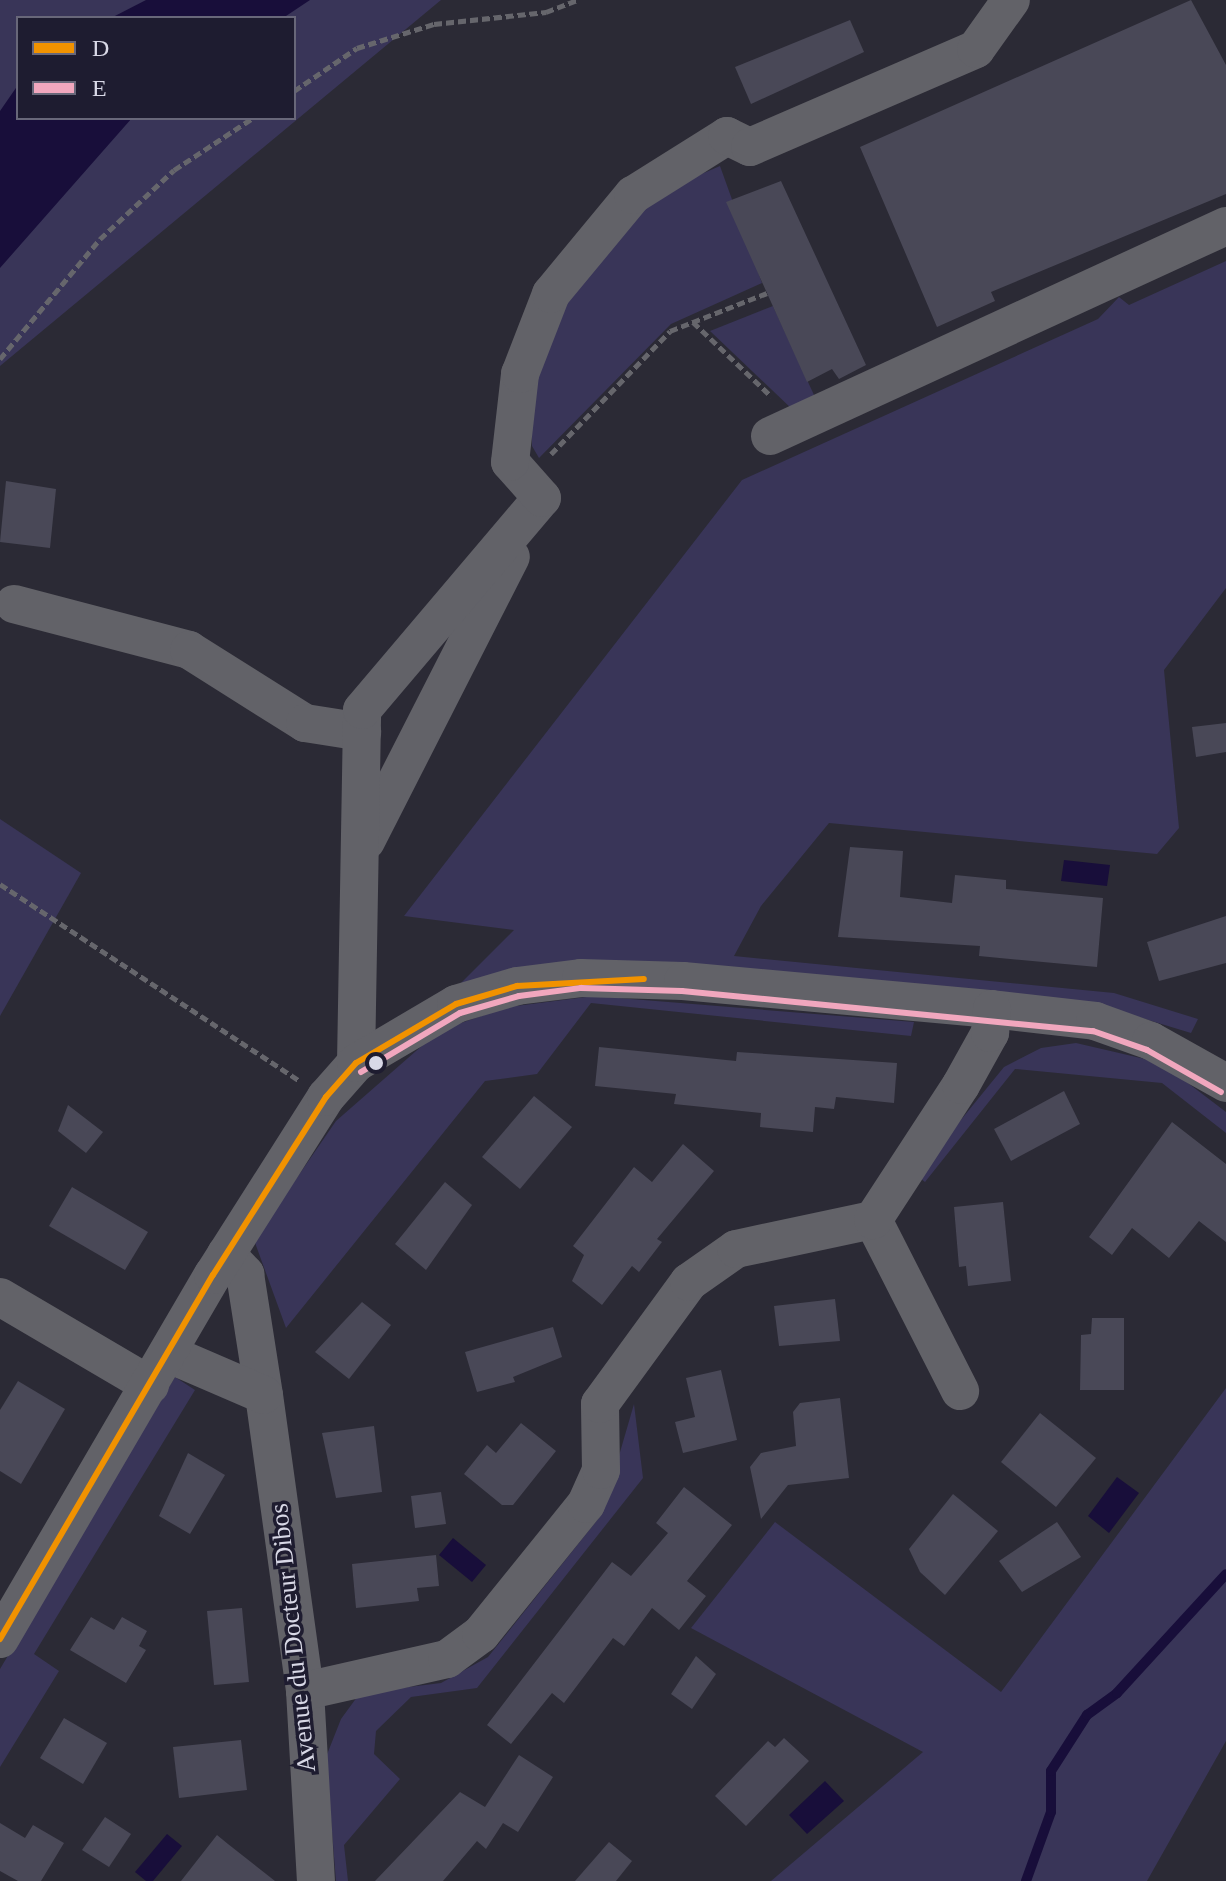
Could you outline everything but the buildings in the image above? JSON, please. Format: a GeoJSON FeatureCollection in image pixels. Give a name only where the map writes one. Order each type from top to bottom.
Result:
{"type":"FeatureCollection","features":[{"type":"Feature","properties":{"kind":"street"},"geometry":{"type":"LineString","coordinates":[[542,498],[510,462],[520,374],[551,294],[633,195],[727,136],[750,147],[976,49],[1011,0]]}},
{"type":"Feature","properties":{"kind":"street"},"geometry":{"type":"LineString","coordinates":[[775,420],[1226,226]]}},
{"type":"Feature","properties":{"kind":"street"},"geometry":{"type":"LineString","coordinates":[[356,1063],[362,710],[542,498]]}},
{"type":"Feature","properties":{"kind":"street"},"geometry":{"type":"LineString","coordinates":[[361,849],[542,498]]}},
{"type":"Feature","properties":{"kind":"street"},"geometry":{"type":"LineString","coordinates":[[14,604],[189,650],[305,723],[362,732]]}},
{"type":"Feature","properties":{"kind":"street"},"geometry":{"type":"LineString","coordinates":[[0,1639],[226,1254],[326,1097],[356,1063],[456,1004],[517,986],[581,978],[683,981],[1095,1021],[1221,1070]]}},
{"type":"Feature","properties":{"kind":"street"},"geometry":{"type":"LineString","coordinates":[[305,1691],[447,1659],[481,1634],[586,1504],[601,1470],[600,1404],[689,1282],[736,1249],[873,1220],[961,1085],[990,1033],[992,1009]]}},
{"type":"Feature","properties":{"kind":"street"},"geometry":{"type":"LineString","coordinates":[[873,1220],[960,1391]]}},
{"type":"Feature","properties":{"kind":"street","name":"Avenue du Docteur Dibos"},"geometry":{"type":"LineString","coordinates":[[226,1254],[245,1274],[264,1395],[305,1691],[316,1881]]}},
{"type":"Feature","properties":{"kind":"street"},"geometry":{"type":"LineString","coordinates":[[0,1297],[160,1370],[264,1395]]}},
{"type":"Feature","properties":{"kind":"path"},"geometry":{"type":"LineString","coordinates":[[296,90],[357,48],[434,24],[546,12],[577,0]]}},
{"type":"Feature","properties":{"kind":"path"},"geometry":{"type":"LineString","coordinates":[[0,359],[100,239],[174,170],[250,120]]}},
{"type":"Feature","properties":{"kind":"path"},"geometry":{"type":"LineString","coordinates":[[545,460],[670,331],[767,293]]}},
{"type":"Feature","properties":{"kind":"path"},"geometry":{"type":"LineString","coordinates":[[693,322],[775,420]]}},
{"type":"Feature","properties":{"kind":"path"},"geometry":{"type":"LineString","coordinates":[[0,884],[326,1097]]}},
{"type":"Feature","properties":{"kind":"shaded area"},"geometry":{"type":"Polygon","coordinates":[[[0,0],[441,0],[0,366],[0,0]]]}},
{"type":"Feature","properties":{"kind":"shaded area"},"geometry":{"type":"Polygon","coordinates":[[[146,0],[310,0],[286,16],[115,16],[146,0]]]}},
{"type":"Feature","properties":{"kind":"shaded area"},"geometry":{"type":"Polygon","coordinates":[[[16,88],[16,120],[130,120],[0,268],[0,111],[16,88]]]}},
{"type":"Feature","properties":{"kind":"shaded area"},"geometry":{"type":"Polygon","coordinates":[[[720,166],[762,283],[671,324],[539,458],[532,446],[532,393],[558,317],[597,259],[662,191],[720,166]]]}},
{"type":"Feature","properties":{"kind":"shaded area"},"geometry":{"type":"Polygon","coordinates":[[[1226,261],[1226,588],[1164,670],[1179,828],[1157,854],[829,823],[761,906],[734,956],[1114,993],[1198,1019],[1191,1033],[1112,1009],[609,969],[450,994],[514,930],[404,916],[742,480],[1098,319],[1119,297],[1129,305],[1226,261]]]}},
{"type":"Feature","properties":{"kind":"shaded area"},"geometry":{"type":"Polygon","coordinates":[[[773,306],[814,395],[793,410],[710,331],[773,306]]]}},
{"type":"Feature","properties":{"kind":"shaded area"},"geometry":{"type":"Polygon","coordinates":[[[0,819],[81,873],[0,1016],[0,819]]]}},
{"type":"Feature","properties":{"kind":"shaded area"},"geometry":{"type":"Polygon","coordinates":[[[1064,860],[1110,865],[1107,886],[1061,881],[1064,860]]]}},
{"type":"Feature","properties":{"kind":"shaded area"},"geometry":{"type":"Polygon","coordinates":[[[594,996],[914,1022],[911,1036],[591,1003],[537,1074],[485,1081],[286,1328],[254,1240],[336,1121],[440,1030],[508,1007],[594,996]]]}},
{"type":"Feature","properties":{"kind":"shaded area"},"geometry":{"type":"Polygon","coordinates":[[[1076,1043],[1145,1059],[1180,1077],[1226,1112],[1226,1133],[1162,1083],[1015,1069],[925,1182],[916,1175],[1004,1067],[1041,1048],[1076,1043]]]}},
{"type":"Feature","properties":{"kind":"shaded area"},"geometry":{"type":"Polygon","coordinates":[[[175,1377],[195,1390],[34,1654],[59,1671],[0,1767],[0,1669],[175,1377]]]}},
{"type":"Feature","properties":{"kind":"shaded area"},"geometry":{"type":"Polygon","coordinates":[[[1226,1388],[1226,1741],[1147,1881],[771,1881],[923,1752],[691,1628],[775,1522],[1001,1692],[1226,1388]]]}},
{"type":"Feature","properties":{"kind":"shaded area"},"geometry":{"type":"Polygon","coordinates":[[[634,1404],[643,1478],[477,1688],[411,1697],[376,1731],[374,1754],[400,1779],[344,1845],[348,1881],[336,1881],[326,1757],[341,1719],[360,1693],[441,1683],[488,1657],[602,1514],[634,1404]]]}},
{"type":"Feature","properties":{"kind":"shaded area"},"geometry":{"type":"Polygon","coordinates":[[[1117,1477],[1139,1493],[1109,1533],[1088,1516],[1117,1477]]]}},
{"type":"Feature","properties":{"kind":"shaded area"},"geometry":{"type":"Polygon","coordinates":[[[453,1538],[486,1565],[472,1582],[439,1555],[453,1538]]]}},
{"type":"Feature","properties":{"kind":"shaded area"},"geometry":{"type":"Polygon","coordinates":[[[825,1781],[844,1801],[807,1834],[789,1815],[825,1781]]]}},
{"type":"Feature","properties":{"kind":"shaded area"},"geometry":{"type":"Polygon","coordinates":[[[167,1834],[182,1846],[153,1881],[146,1881],[135,1872],[167,1834]]]}},
{"type":"Feature","properties":{"kind":"waterway"},"geometry":{"type":"LineString","coordinates":[[1026,1881],[1051,1812],[1051,1771],[1087,1715],[1117,1693],[1226,1574]]}},
{"type":"Feature","properties":{"kind":"transit line","name":"D"},"geometry":{"type":"LineString","coordinates":[[0,1639],[213,1275],[326,1097],[356,1063],[456,1004],[517,986],[644,979]]}},
{"type":"Feature","properties":{"kind":"transit line","name":"E"},"geometry":{"type":"LineString","coordinates":[[361,1072],[460,1013],[519,996],[581,988],[682,991],[1093,1031],[1147,1050],[1221,1092]]}}]}
